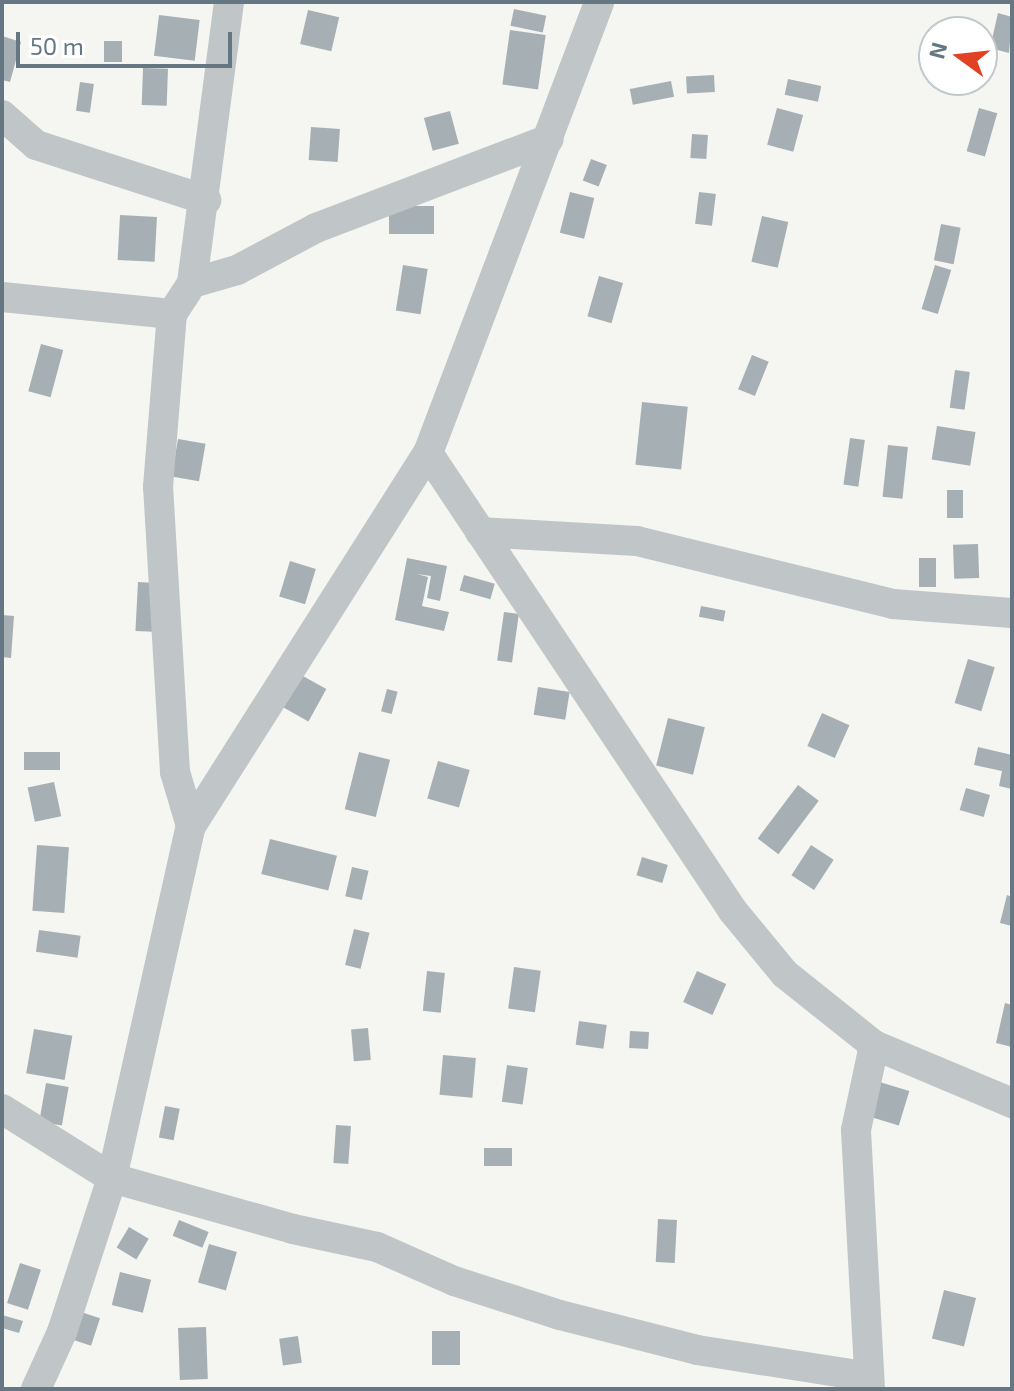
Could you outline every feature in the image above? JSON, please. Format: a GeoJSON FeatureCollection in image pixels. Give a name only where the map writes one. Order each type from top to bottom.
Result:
{"type":"FeatureCollection","features":[{"type":"Feature","properties":{"kind":"street"},"geometry":{"type":"LineString","coordinates":[[191,826],[175,772],[158,487],[172,314],[192,283],[206,200],[229,2]]}},
{"type":"Feature","properties":{"kind":"street"},"geometry":{"type":"LineString","coordinates":[[36,1389],[62,1332],[112,1178],[191,826],[428,453],[599,2]]}},
{"type":"Feature","properties":{"kind":"street"},"geometry":{"type":"LineString","coordinates":[[2,115],[36,145],[206,200]]}},
{"type":"Feature","properties":{"kind":"street"},"geometry":{"type":"LineString","coordinates":[[192,283],[237,270],[316,228],[549,139]]}},
{"type":"Feature","properties":{"kind":"street"},"geometry":{"type":"LineString","coordinates":[[2,297],[172,314]]}},
{"type":"Feature","properties":{"kind":"street"},"geometry":{"type":"LineString","coordinates":[[428,453],[733,911],[785,974],[874,1045],[1012,1103]]}},
{"type":"Feature","properties":{"kind":"street"},"geometry":{"type":"LineString","coordinates":[[480,532],[637,541],[893,604],[1012,613]]}},
{"type":"Feature","properties":{"kind":"street"},"geometry":{"type":"LineString","coordinates":[[2,1109],[112,1178],[293,1229],[377,1247],[454,1281],[560,1315],[697,1350],[870,1383],[856,1130],[874,1045]]}},
{"type":"Feature","properties":{"kind":"building"},"geometry":{"type":"Polygon","coordinates":[[[514,9],[546,16],[543,32],[510,26],[514,9]]]}},
{"type":"Feature","properties":{"kind":"building"},"geometry":{"type":"Polygon","coordinates":[[[308,10],[339,17],[331,51],[300,44],[308,10]]]}},
{"type":"Feature","properties":{"kind":"building"},"geometry":{"type":"Polygon","coordinates":[[[998,13],[1012,17],[1009,53],[998,50],[998,13]]]}},
{"type":"Feature","properties":{"kind":"building"},"geometry":{"type":"Polygon","coordinates":[[[159,15],[200,20],[195,61],[154,56],[159,15]]]}},
{"type":"Feature","properties":{"kind":"building"},"geometry":{"type":"Polygon","coordinates":[[[510,30],[546,35],[538,89],[502,84],[510,30]]]}},
{"type":"Feature","properties":{"kind":"building"},"geometry":{"type":"Polygon","coordinates":[[[2,36],[21,42],[10,82],[2,80],[2,36]]]}},
{"type":"Feature","properties":{"kind":"building"},"geometry":{"type":"Polygon","coordinates":[[[104,41],[122,41],[122,62],[104,62],[104,41]]]}},
{"type":"Feature","properties":{"kind":"building"},"geometry":{"type":"Polygon","coordinates":[[[143,68],[168,69],[167,106],[142,105],[143,68]]]}},
{"type":"Feature","properties":{"kind":"building"},"geometry":{"type":"Polygon","coordinates":[[[714,75],[715,92],[687,93],[686,76],[714,75]]]}},
{"type":"Feature","properties":{"kind":"building"},"geometry":{"type":"Polygon","coordinates":[[[788,79],[821,86],[818,102],[785,95],[788,79]]]}},
{"type":"Feature","properties":{"kind":"building"},"geometry":{"type":"Polygon","coordinates":[[[671,81],[674,97],[633,105],[630,89],[671,81]]]}},
{"type":"Feature","properties":{"kind":"building"},"geometry":{"type":"Polygon","coordinates":[[[80,82],[94,84],[90,113],[76,111],[80,82]]]}},
{"type":"Feature","properties":{"kind":"building"},"geometry":{"type":"Polygon","coordinates":[[[777,108],[803,115],[793,152],[767,145],[777,108]]]}},
{"type":"Feature","properties":{"kind":"building"},"geometry":{"type":"Polygon","coordinates":[[[979,108],[997,113],[985,156],[967,151],[979,108]]]}},
{"type":"Feature","properties":{"kind":"building"},"geometry":{"type":"Polygon","coordinates":[[[450,111],[459,144],[433,151],[424,118],[450,111]]]}},
{"type":"Feature","properties":{"kind":"building"},"geometry":{"type":"Polygon","coordinates":[[[311,127],[340,129],[338,162],[309,160],[311,127]]]}},
{"type":"Feature","properties":{"kind":"building"},"geometry":{"type":"Polygon","coordinates":[[[692,134],[708,135],[706,159],[690,158],[692,134]]]}},
{"type":"Feature","properties":{"kind":"building"},"geometry":{"type":"Polygon","coordinates":[[[591,159],[607,165],[599,187],[583,180],[591,159]]]}},
{"type":"Feature","properties":{"kind":"building"},"geometry":{"type":"Polygon","coordinates":[[[570,192],[594,198],[584,239],[560,233],[570,192]]]}},
{"type":"Feature","properties":{"kind":"building"},"geometry":{"type":"Polygon","coordinates":[[[699,192],[716,194],[712,226],[695,224],[699,192]]]}},
{"type":"Feature","properties":{"kind":"building"},"geometry":{"type":"Polygon","coordinates":[[[389,206],[434,206],[434,234],[389,234],[389,206]]]}},
{"type":"Feature","properties":{"kind":"building"},"geometry":{"type":"Polygon","coordinates":[[[120,215],[157,217],[155,262],[118,260],[120,215]]]}},
{"type":"Feature","properties":{"kind":"building"},"geometry":{"type":"Polygon","coordinates":[[[762,216],[788,222],[778,268],[751,262],[762,216]]]}},
{"type":"Feature","properties":{"kind":"building"},"geometry":{"type":"Polygon","coordinates":[[[941,224],[961,228],[954,264],[934,260],[941,224]]]}},
{"type":"Feature","properties":{"kind":"building"},"geometry":{"type":"Polygon","coordinates":[[[403,265],[428,269],[420,314],[396,310],[403,265]]]}},
{"type":"Feature","properties":{"kind":"building"},"geometry":{"type":"Polygon","coordinates":[[[935,265],[951,270],[938,314],[922,309],[935,265]]]}},
{"type":"Feature","properties":{"kind":"building"},"geometry":{"type":"Polygon","coordinates":[[[599,276],[623,283],[611,323],[587,316],[599,276]]]}},
{"type":"Feature","properties":{"kind":"building"},"geometry":{"type":"Polygon","coordinates":[[[41,344],[63,350],[51,397],[28,391],[41,344]]]}},
{"type":"Feature","properties":{"kind":"building"},"geometry":{"type":"Polygon","coordinates":[[[752,355],[769,362],[755,396],[738,389],[752,355]]]}},
{"type":"Feature","properties":{"kind":"building"},"geometry":{"type":"Polygon","coordinates":[[[955,370],[970,372],[965,410],[950,408],[955,370]]]}},
{"type":"Feature","properties":{"kind":"building"},"geometry":{"type":"Polygon","coordinates":[[[642,402],[688,407],[681,469],[635,465],[642,402]]]}},
{"type":"Feature","properties":{"kind":"building"},"geometry":{"type":"Polygon","coordinates":[[[937,426],[976,432],[970,466],[932,460],[937,426]]]}},
{"type":"Feature","properties":{"kind":"building"},"geometry":{"type":"Polygon","coordinates":[[[850,438],[865,440],[858,487],[843,485],[850,438]]]}},
{"type":"Feature","properties":{"kind":"building"},"geometry":{"type":"Polygon","coordinates":[[[178,439],[206,444],[199,481],[171,476],[178,439]]]}},
{"type":"Feature","properties":{"kind":"building"},"geometry":{"type":"Polygon","coordinates":[[[888,445],[908,447],[902,499],[883,497],[888,445]]]}},
{"type":"Feature","properties":{"kind":"building"},"geometry":{"type":"Polygon","coordinates":[[[947,490],[963,490],[963,518],[947,518],[947,490]]]}},
{"type":"Feature","properties":{"kind":"building"},"geometry":{"type":"Polygon","coordinates":[[[978,544],[979,578],[954,579],[953,545],[978,544]]]}},
{"type":"Feature","properties":{"kind":"building"},"geometry":{"type":"Polygon","coordinates":[[[407,558],[447,566],[440,601],[427,598],[431,576],[417,574],[428,577],[422,606],[449,612],[444,631],[395,620],[407,558]]]}},
{"type":"Feature","properties":{"kind":"building"},"geometry":{"type":"Polygon","coordinates":[[[919,558],[936,558],[936,587],[919,587],[919,558]]]}},
{"type":"Feature","properties":{"kind":"building"},"geometry":{"type":"Polygon","coordinates":[[[290,561],[316,569],[305,604],[279,596],[290,561]]]}},
{"type":"Feature","properties":{"kind":"building"},"geometry":{"type":"Polygon","coordinates":[[[464,575],[495,584],[490,599],[460,590],[464,575]]]}},
{"type":"Feature","properties":{"kind":"building"},"geometry":{"type":"Polygon","coordinates":[[[138,582],[156,583],[153,632],[135,631],[138,582]]]}},
{"type":"Feature","properties":{"kind":"building"},"geometry":{"type":"Polygon","coordinates":[[[701,606],[726,611],[723,622],[699,617],[701,606]]]}},
{"type":"Feature","properties":{"kind":"building"},"geometry":{"type":"Polygon","coordinates":[[[504,612],[519,614],[512,663],[497,661],[504,612]]]}},
{"type":"Feature","properties":{"kind":"building"},"geometry":{"type":"Polygon","coordinates":[[[2,615],[14,616],[11,658],[2,657],[2,615]]]}},
{"type":"Feature","properties":{"kind":"building"},"geometry":{"type":"Polygon","coordinates":[[[968,659],[995,667],[981,711],[955,703],[968,659]]]}},
{"type":"Feature","properties":{"kind":"building"},"geometry":{"type":"Polygon","coordinates":[[[301,675],[326,689],[308,721],[283,707],[301,675]]]}},
{"type":"Feature","properties":{"kind":"building"},"geometry":{"type":"Polygon","coordinates":[[[538,687],[570,692],[565,720],[534,715],[538,687]]]}},
{"type":"Feature","properties":{"kind":"building"},"geometry":{"type":"Polygon","coordinates":[[[387,689],[398,692],[392,714],[381,711],[387,689]]]}},
{"type":"Feature","properties":{"kind":"building"},"geometry":{"type":"Polygon","coordinates":[[[822,713],[849,725],[835,758],[807,746],[822,713]]]}},
{"type":"Feature","properties":{"kind":"building"},"geometry":{"type":"Polygon","coordinates":[[[668,718],[705,727],[693,775],[656,766],[668,718]]]}},
{"type":"Feature","properties":{"kind":"building"},"geometry":{"type":"Polygon","coordinates":[[[978,747],[1012,755],[1012,789],[999,786],[1002,771],[974,765],[978,747]]]}},
{"type":"Feature","properties":{"kind":"building"},"geometry":{"type":"Polygon","coordinates":[[[24,752],[60,752],[60,770],[24,770],[24,752]]]}},
{"type":"Feature","properties":{"kind":"building"},"geometry":{"type":"Polygon","coordinates":[[[359,752],[390,760],[376,817],[345,809],[359,752]]]}},
{"type":"Feature","properties":{"kind":"building"},"geometry":{"type":"Polygon","coordinates":[[[438,761],[470,770],[459,808],[427,798],[438,761]]]}},
{"type":"Feature","properties":{"kind":"building"},"geometry":{"type":"Polygon","coordinates":[[[54,782],[61,816],[35,822],[28,788],[54,782]]]}},
{"type":"Feature","properties":{"kind":"building"},"geometry":{"type":"Polygon","coordinates":[[[798,785],[819,801],[778,854],[758,839],[798,785]]]}},
{"type":"Feature","properties":{"kind":"building"},"geometry":{"type":"Polygon","coordinates":[[[966,788],[990,795],[984,817],[960,810],[966,788]]]}},
{"type":"Feature","properties":{"kind":"building"},"geometry":{"type":"Polygon","coordinates":[[[270,839],[337,856],[328,891],[261,874],[270,839]]]}},
{"type":"Feature","properties":{"kind":"building"},"geometry":{"type":"Polygon","coordinates":[[[37,845],[69,847],[64,913],[32,911],[37,845]]]}},
{"type":"Feature","properties":{"kind":"building"},"geometry":{"type":"Polygon","coordinates":[[[811,845],[834,860],[814,890],[791,875],[811,845]]]}},
{"type":"Feature","properties":{"kind":"building"},"geometry":{"type":"Polygon","coordinates":[[[642,857],[668,865],[662,883],[636,875],[642,857]]]}},
{"type":"Feature","properties":{"kind":"building"},"geometry":{"type":"Polygon","coordinates":[[[352,867],[369,871],[362,900],[345,896],[352,867]]]}},
{"type":"Feature","properties":{"kind":"building"},"geometry":{"type":"Polygon","coordinates":[[[1007,895],[1012,897],[1012,926],[1000,923],[1007,895]]]}},
{"type":"Feature","properties":{"kind":"building"},"geometry":{"type":"Polygon","coordinates":[[[354,929],[370,933],[361,969],[345,965],[354,929]]]}},
{"type":"Feature","properties":{"kind":"building"},"geometry":{"type":"Polygon","coordinates":[[[39,930],[81,936],[78,958],[36,952],[39,930]]]}},
{"type":"Feature","properties":{"kind":"building"},"geometry":{"type":"Polygon","coordinates":[[[514,967],[541,971],[535,1012],[508,1009],[514,967]]]}},
{"type":"Feature","properties":{"kind":"building"},"geometry":{"type":"Polygon","coordinates":[[[427,971],[445,973],[441,1013],[423,1011],[427,971]]]}},
{"type":"Feature","properties":{"kind":"building"},"geometry":{"type":"Polygon","coordinates":[[[697,971],[726,984],[712,1015],[683,1002],[697,971]]]}},
{"type":"Feature","properties":{"kind":"building"},"geometry":{"type":"Polygon","coordinates":[[[1005,1003],[1012,1005],[1012,1047],[996,1043],[1005,1003]]]}},
{"type":"Feature","properties":{"kind":"building"},"geometry":{"type":"Polygon","coordinates":[[[579,1021],[607,1025],[603,1049],[576,1045],[579,1021]]]}},
{"type":"Feature","properties":{"kind":"building"},"geometry":{"type":"Polygon","coordinates":[[[368,1028],[371,1060],[354,1061],[351,1029],[368,1028]]]}},
{"type":"Feature","properties":{"kind":"building"},"geometry":{"type":"Polygon","coordinates":[[[34,1029],[72,1036],[65,1080],[26,1073],[34,1029]]]}},
{"type":"Feature","properties":{"kind":"building"},"geometry":{"type":"Polygon","coordinates":[[[630,1031],[649,1032],[648,1049],[629,1048],[630,1031]]]}},
{"type":"Feature","properties":{"kind":"building"},"geometry":{"type":"Polygon","coordinates":[[[443,1055],[476,1058],[472,1098],[440,1095],[443,1055]]]}},
{"type":"Feature","properties":{"kind":"building"},"geometry":{"type":"Polygon","coordinates":[[[507,1065],[528,1068],[523,1105],[502,1102],[507,1065]]]}},
{"type":"Feature","properties":{"kind":"building"},"geometry":{"type":"Polygon","coordinates":[[[873,1080],[909,1091],[899,1126],[862,1114],[873,1080]]]}},
{"type":"Feature","properties":{"kind":"building"},"geometry":{"type":"Polygon","coordinates":[[[46,1083],[69,1087],[62,1125],[39,1121],[46,1083]]]}},
{"type":"Feature","properties":{"kind":"building"},"geometry":{"type":"Polygon","coordinates":[[[165,1106],[180,1109],[174,1140],[159,1137],[165,1106]]]}},
{"type":"Feature","properties":{"kind":"building"},"geometry":{"type":"Polygon","coordinates":[[[336,1125],[351,1126],[348,1164],[333,1163],[336,1125]]]}},
{"type":"Feature","properties":{"kind":"building"},"geometry":{"type":"Polygon","coordinates":[[[484,1148],[512,1148],[512,1166],[484,1166],[484,1148]]]}},
{"type":"Feature","properties":{"kind":"building"},"geometry":{"type":"Polygon","coordinates":[[[658,1219],[677,1220],[675,1263],[656,1262],[658,1219]]]}},
{"type":"Feature","properties":{"kind":"building"},"geometry":{"type":"Polygon","coordinates":[[[179,1220],[209,1232],[202,1248],[173,1236],[179,1220]]]}},
{"type":"Feature","properties":{"kind":"building"},"geometry":{"type":"Polygon","coordinates":[[[129,1227],[149,1239],[136,1259],[117,1248],[129,1227]]]}},
{"type":"Feature","properties":{"kind":"building"},"geometry":{"type":"Polygon","coordinates":[[[209,1244],[237,1252],[226,1290],[198,1282],[209,1244]]]}},
{"type":"Feature","properties":{"kind":"building"},"geometry":{"type":"Polygon","coordinates":[[[20,1263],[41,1270],[28,1310],[7,1303],[20,1263]]]}},
{"type":"Feature","properties":{"kind":"building"},"geometry":{"type":"Polygon","coordinates":[[[120,1272],[151,1280],[143,1313],[112,1305],[120,1272]]]}},
{"type":"Feature","properties":{"kind":"building"},"geometry":{"type":"Polygon","coordinates":[[[944,1290],[976,1298],[964,1346],[932,1339],[944,1290]]]}},
{"type":"Feature","properties":{"kind":"building"},"geometry":{"type":"Polygon","coordinates":[[[81,1312],[100,1318],[91,1346],[72,1340],[81,1312]]]}},
{"type":"Feature","properties":{"kind":"building"},"geometry":{"type":"Polygon","coordinates":[[[2,1315],[23,1321],[19,1333],[2,1328],[2,1315]]]}},
{"type":"Feature","properties":{"kind":"building"},"geometry":{"type":"Polygon","coordinates":[[[206,1327],[208,1379],[180,1380],[178,1328],[206,1327]]]}},
{"type":"Feature","properties":{"kind":"building"},"geometry":{"type":"Polygon","coordinates":[[[432,1331],[460,1331],[460,1365],[432,1365],[432,1331]]]}},
{"type":"Feature","properties":{"kind":"building"},"geometry":{"type":"Polygon","coordinates":[[[298,1336],[302,1363],[283,1365],[279,1339],[298,1336]]]}}]}
